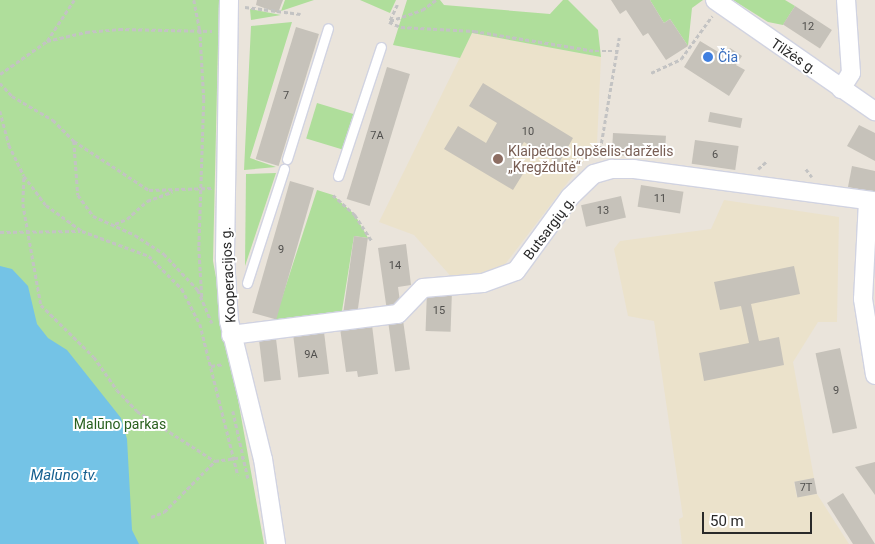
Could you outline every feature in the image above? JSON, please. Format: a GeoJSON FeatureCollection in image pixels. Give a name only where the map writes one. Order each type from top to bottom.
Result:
{"type":"FeatureCollection","features":[{"type":"Feature","properties":{"kind":"street"},"geometry":{"type":"LineString","coordinates":[[841,89],[851,73],[846,0]]}},
{"type":"Feature","properties":{"kind":"street","name":"Tilžės g."},"geometry":{"type":"LineString","coordinates":[[718,2],[875,111]]}},
{"type":"Feature","properties":{"kind":"street","name":"Kooperacijos g."},"geometry":{"type":"LineString","coordinates":[[237,3],[225,259],[231,335],[263,459],[276,544]]}},
{"type":"Feature","properties":{"kind":"street"},"geometry":{"type":"LineString","coordinates":[[594,174],[612,169],[634,169],[872,201],[862,299],[875,375]]}},
{"type":"Feature","properties":{"kind":"street","name":"Butsargių g."},"geometry":{"type":"LineString","coordinates":[[231,335],[398,314],[424,288],[475,285],[516,271],[570,197],[594,174]]}},
{"type":"Feature","properties":{"kind":"lane"},"geometry":{"type":"LineString","coordinates":[[287,159],[328,28]]}},
{"type":"Feature","properties":{"kind":"lane"},"geometry":{"type":"LineString","coordinates":[[338,176],[381,47]]}},
{"type":"Feature","properties":{"kind":"lane"},"geometry":{"type":"LineString","coordinates":[[247,283],[284,169]]}},
{"type":"Feature","properties":{"kind":"path"},"geometry":{"type":"LineString","coordinates":[[0,74],[47,41],[74,0]]}},
{"type":"Feature","properties":{"kind":"path"},"geometry":{"type":"LineString","coordinates":[[194,0],[200,30],[205,135],[200,190],[202,298]]}},
{"type":"Feature","properties":{"kind":"path"},"geometry":{"type":"LineString","coordinates":[[389,22],[422,10],[436,0]]}},
{"type":"Feature","properties":{"kind":"path"},"geometry":{"type":"LineString","coordinates":[[651,73],[681,59],[718,2]]}},
{"type":"Feature","properties":{"kind":"path"},"geometry":{"type":"LineString","coordinates":[[237,3],[282,14],[301,14]]}},
{"type":"Feature","properties":{"kind":"path"},"geometry":{"type":"LineString","coordinates":[[389,22],[397,5]]}},
{"type":"Feature","properties":{"kind":"path"},"geometry":{"type":"LineString","coordinates":[[389,22],[402,27],[474,31],[595,51],[617,51]]}},
{"type":"Feature","properties":{"kind":"path"},"geometry":{"type":"LineString","coordinates":[[47,41],[86,32],[119,29],[200,30]]}},
{"type":"Feature","properties":{"kind":"path"},"geometry":{"type":"LineString","coordinates":[[594,174],[603,145],[619,38]]}},
{"type":"Feature","properties":{"kind":"path"},"geometry":{"type":"LineString","coordinates":[[0,83],[12,96],[52,120],[74,141],[149,190],[185,188],[200,190]]}},
{"type":"Feature","properties":{"kind":"path"},"geometry":{"type":"LineString","coordinates":[[0,111],[9,145],[24,176],[46,205],[82,232],[149,256],[182,289],[200,324],[238,474]]}},
{"type":"Feature","properties":{"kind":"path"},"geometry":{"type":"LineString","coordinates":[[74,141],[78,195],[93,216],[113,225],[164,254],[202,298],[213,326]]}},
{"type":"Feature","properties":{"kind":"path"},"geometry":{"type":"LineString","coordinates":[[24,176],[27,231],[41,305],[94,357],[117,390],[138,411],[215,461]]}},
{"type":"Feature","properties":{"kind":"path"},"geometry":{"type":"LineString","coordinates":[[113,225],[127,220],[147,201],[185,188]]}},
{"type":"Feature","properties":{"kind":"path"},"geometry":{"type":"LineString","coordinates":[[333,195],[354,215],[372,242]]}},
{"type":"Feature","properties":{"kind":"path"},"geometry":{"type":"LineString","coordinates":[[0,232],[82,232]]}},
{"type":"Feature","properties":{"kind":"path"},"geometry":{"type":"LineString","coordinates":[[221,355],[225,374]]}},
{"type":"Feature","properties":{"kind":"path"},"geometry":{"type":"LineString","coordinates":[[231,401],[243,457]]}},
{"type":"Feature","properties":{"kind":"path"},"geometry":{"type":"LineString","coordinates":[[151,516],[164,512],[215,461],[243,457],[263,459]]}},
{"type":"Feature","properties":{"kind":"shaded area","name":"Klaipėdos lopšelis-darželis „Kregždutė“"},"geometry":{"type":"Polygon","coordinates":[[[472,33],[601,57],[597,144],[503,267],[455,281],[414,235],[379,222],[472,33]]]}},
{"type":"Feature","properties":{"kind":"shaded area"},"geometry":{"type":"Polygon","coordinates":[[[724,200],[839,217],[837,322],[818,322],[793,362],[814,478],[794,482],[797,497],[817,494],[849,544],[682,544],[679,519],[683,517],[654,321],[628,316],[614,249],[620,241],[711,229],[724,200]]]}},
{"type":"Feature","properties":{"kind":"green space","name":"Malūno parkas"},"geometry":{"type":"Polygon","coordinates":[[[0,0],[219,0],[213,261],[264,544],[0,544],[0,0]]]}},
{"type":"Feature","properties":{"kind":"green space"},"geometry":{"type":"Polygon","coordinates":[[[285,0],[314,0],[281,11],[285,0]]]}},
{"type":"Feature","properties":{"kind":"green space"},"geometry":{"type":"Polygon","coordinates":[[[360,0],[396,0],[390,13],[360,0]]]}},
{"type":"Feature","properties":{"kind":"green space"},"geometry":{"type":"Polygon","coordinates":[[[407,0],[440,0],[444,5],[550,14],[563,0],[568,0],[598,30],[601,57],[472,33],[460,58],[393,45],[407,0]]]}},
{"type":"Feature","properties":{"kind":"green space"},"geometry":{"type":"Polygon","coordinates":[[[650,0],[703,0],[692,8],[688,46],[670,19],[664,23],[650,0]]]}},
{"type":"Feature","properties":{"kind":"green space"},"geometry":{"type":"Polygon","coordinates":[[[733,0],[785,0],[795,6],[783,25],[768,22],[733,0]]]}},
{"type":"Feature","properties":{"kind":"green space"},"geometry":{"type":"Polygon","coordinates":[[[250,9],[281,15],[251,20],[250,9]]]}},
{"type":"Feature","properties":{"kind":"green space"},"geometry":{"type":"Polygon","coordinates":[[[292,22],[250,158],[276,167],[244,170],[251,26],[292,22]]]}},
{"type":"Feature","properties":{"kind":"green space"},"geometry":{"type":"Polygon","coordinates":[[[317,103],[353,114],[343,149],[306,138],[317,103]]]}},
{"type":"Feature","properties":{"kind":"green space"},"geometry":{"type":"Polygon","coordinates":[[[276,173],[245,266],[246,174],[276,173]]]}},
{"type":"Feature","properties":{"kind":"green space"},"geometry":{"type":"Polygon","coordinates":[[[317,190],[333,195],[355,215],[368,238],[354,236],[342,311],[276,323],[276,316],[317,190]]]}},
{"type":"Feature","properties":{"kind":"water","name":"Malūno tv."},"geometry":{"type":"Polygon","coordinates":[[[0,266],[12,269],[28,286],[37,324],[48,338],[67,350],[121,418],[127,439],[132,530],[139,544],[0,544],[0,266]]]}},
{"type":"Feature","properties":{"kind":"building"},"geometry":{"type":"Polygon","coordinates":[[[257,0],[283,0],[278,13],[256,5],[257,0]]]}},
{"type":"Feature","properties":{"kind":"building"},"geometry":{"type":"Polygon","coordinates":[[[611,0],[650,0],[664,23],[670,19],[688,46],[666,60],[648,33],[643,36],[626,10],[620,14],[611,0]]]}},
{"type":"Feature","properties":{"kind":"building"},"geometry":{"type":"Polygon","coordinates":[[[795,6],[832,30],[820,48],[783,24],[795,6]]]}},
{"type":"Feature","properties":{"kind":"building"},"geometry":{"type":"Polygon","coordinates":[[[296,27],[319,34],[279,166],[256,159],[296,27]]]}},
{"type":"Feature","properties":{"kind":"building"},"geometry":{"type":"Polygon","coordinates":[[[700,41],[725,56],[730,48],[742,56],[736,65],[745,70],[729,96],[684,67],[700,41]]]}},
{"type":"Feature","properties":{"kind":"building"},"geometry":{"type":"Polygon","coordinates":[[[387,67],[410,74],[370,206],[347,199],[387,67]]]}},
{"type":"Feature","properties":{"kind":"building"},"geometry":{"type":"Polygon","coordinates":[[[483,83],[573,138],[559,163],[524,142],[513,160],[526,169],[513,190],[444,149],[458,126],[486,143],[497,123],[469,106],[483,83]]]}},
{"type":"Feature","properties":{"kind":"building"},"geometry":{"type":"Polygon","coordinates":[[[710,112],[742,118],[740,128],[708,122],[710,112]]]}},
{"type":"Feature","properties":{"kind":"building"},"geometry":{"type":"Polygon","coordinates":[[[859,125],[875,133],[875,161],[847,146],[859,125]]]}},
{"type":"Feature","properties":{"kind":"building"},"geometry":{"type":"Polygon","coordinates":[[[613,133],[666,136],[665,158],[612,155],[613,133]]]}},
{"type":"Feature","properties":{"kind":"building"},"geometry":{"type":"Polygon","coordinates":[[[695,140],[739,146],[735,170],[692,164],[695,140]]]}},
{"type":"Feature","properties":{"kind":"building"},"geometry":{"type":"Polygon","coordinates":[[[852,166],[875,171],[875,192],[848,187],[852,166]]]}},
{"type":"Feature","properties":{"kind":"building"},"geometry":{"type":"Polygon","coordinates":[[[290,181],[314,188],[276,320],[252,313],[290,181]]]}},
{"type":"Feature","properties":{"kind":"building"},"geometry":{"type":"Polygon","coordinates":[[[641,185],[683,192],[680,213],[638,207],[641,185]]]}},
{"type":"Feature","properties":{"kind":"building"},"geometry":{"type":"Polygon","coordinates":[[[621,196],[626,217],[586,227],[581,205],[621,196]]]}},
{"type":"Feature","properties":{"kind":"building"},"geometry":{"type":"Polygon","coordinates":[[[354,236],[368,238],[357,313],[343,311],[354,236]]]}},
{"type":"Feature","properties":{"kind":"building"},"geometry":{"type":"Polygon","coordinates":[[[406,244],[411,285],[398,287],[401,309],[387,311],[378,248],[406,244]]]}},
{"type":"Feature","properties":{"kind":"building"},"geometry":{"type":"Polygon","coordinates":[[[794,266],[800,294],[751,304],[759,341],[779,337],[784,365],[704,381],[699,353],[749,343],[741,306],[720,310],[714,282],[794,266]]]}},
{"type":"Feature","properties":{"kind":"building"},"geometry":{"type":"Polygon","coordinates":[[[427,290],[452,291],[451,332],[426,331],[427,290]]]}},
{"type":"Feature","properties":{"kind":"building"},"geometry":{"type":"Polygon","coordinates":[[[403,320],[410,370],[395,372],[388,322],[403,320]]]}},
{"type":"Feature","properties":{"kind":"building"},"geometry":{"type":"Polygon","coordinates":[[[372,325],[378,374],[358,377],[357,371],[346,372],[340,328],[372,325]]]}},
{"type":"Feature","properties":{"kind":"building"},"geometry":{"type":"Polygon","coordinates":[[[324,332],[329,374],[298,377],[293,336],[324,332]]]}},
{"type":"Feature","properties":{"kind":"building"},"geometry":{"type":"Polygon","coordinates":[[[276,339],[281,380],[264,382],[259,341],[276,339]]]}},
{"type":"Feature","properties":{"kind":"building"},"geometry":{"type":"Polygon","coordinates":[[[840,348],[857,428],[833,433],[816,353],[840,348]]]}},
{"type":"Feature","properties":{"kind":"building"},"geometry":{"type":"Polygon","coordinates":[[[875,462],[875,495],[855,467],[875,462]]]}},
{"type":"Feature","properties":{"kind":"building"},"geometry":{"type":"Polygon","coordinates":[[[814,478],[817,494],[797,498],[794,482],[814,478]]]}},
{"type":"Feature","properties":{"kind":"building"},"geometry":{"type":"Polygon","coordinates":[[[843,493],[875,544],[853,544],[827,503],[843,493]]]}},
{"type":"Feature","properties":{"kind":"place","name":"Čia"},"geometry":{"type":"Point","coordinates":[708,57]}},
{"type":"Feature","properties":{"kind":"place","name":"Klaipėdos lopšelis-darželis „Kregždutė“"},"geometry":{"type":"Point","coordinates":[498,159]}}]}
